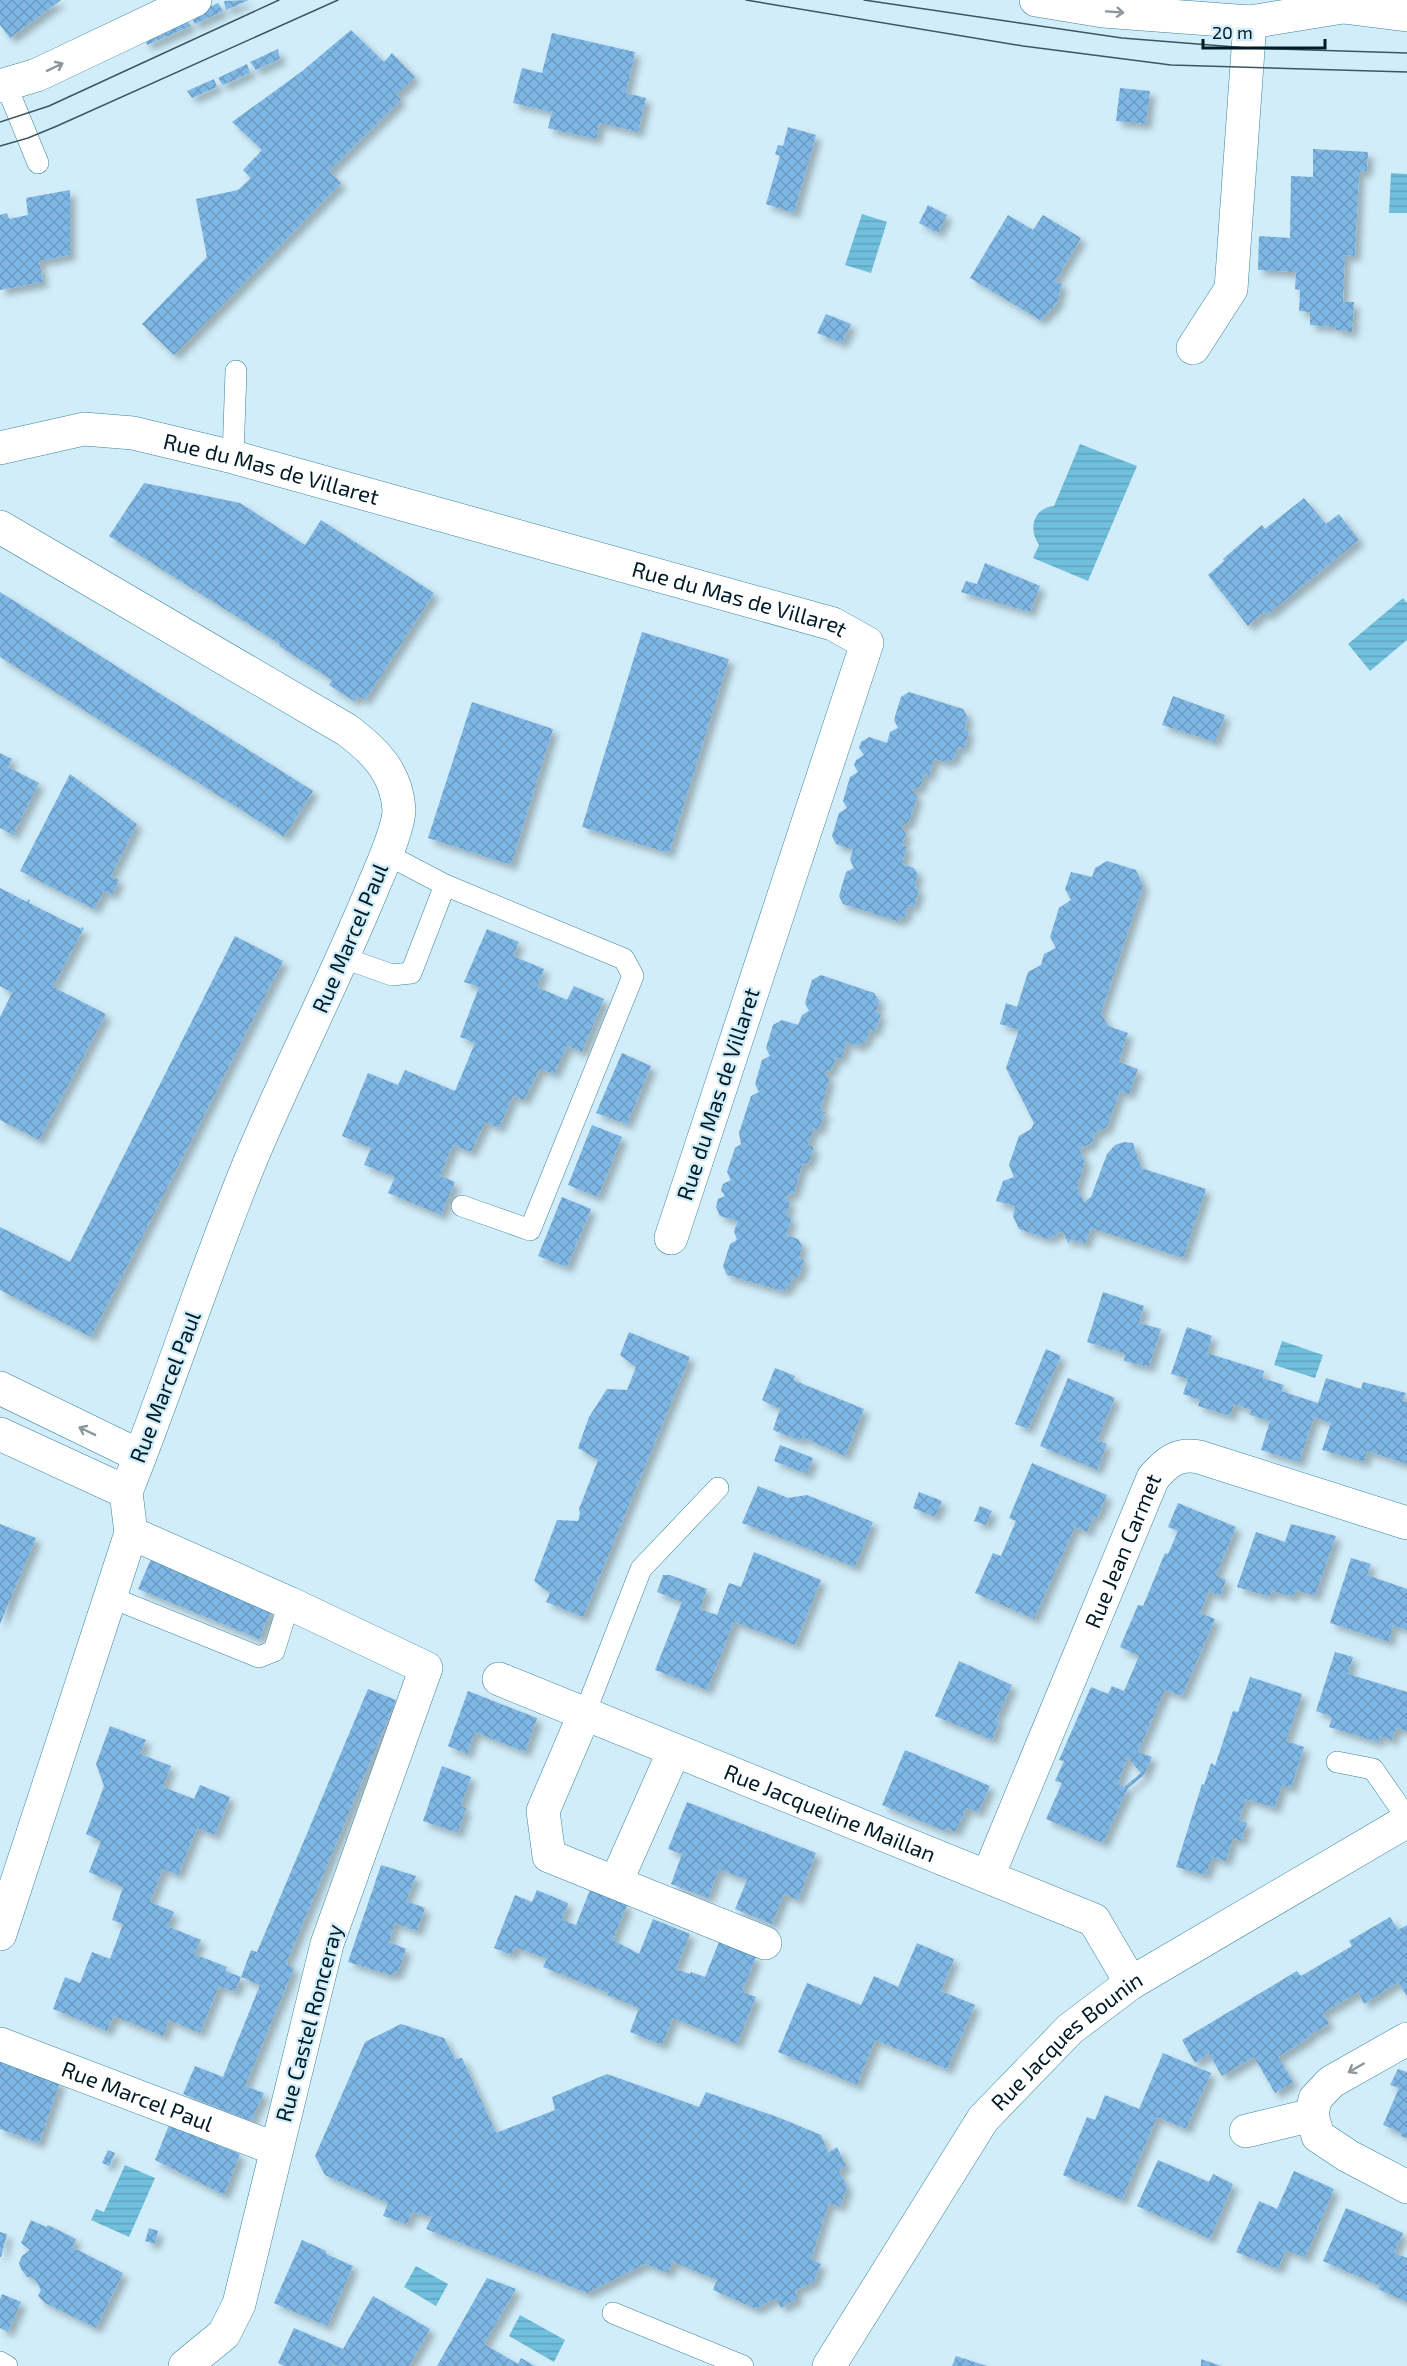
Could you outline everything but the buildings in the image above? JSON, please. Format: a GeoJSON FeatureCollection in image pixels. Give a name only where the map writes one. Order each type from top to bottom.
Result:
{"type":"FeatureCollection","features":[{"type":"Feature","properties":{"kind":"street"},"geometry":{"type":"LineString","coordinates":[[3,86],[37,75],[195,0]]}},
{"type":"Feature","properties":{"kind":"street"},"geometry":{"type":"LineString","coordinates":[[1036,0],[1103,11],[1250,22],[1313,5],[1407,15]]}},
{"type":"Feature","properties":{"kind":"street"},"geometry":{"type":"LineString","coordinates":[[1193,348],[1231,288],[1250,22]]}},
{"type":"Feature","properties":{"kind":"street","name":"Rue du Mas de Villaret"},"geometry":{"type":"LineString","coordinates":[[0,448],[84,429],[133,433],[233,457],[833,624],[867,643],[671,1238]]}},
{"type":"Feature","properties":{"kind":"street","name":"Rue Marcel Paul"},"geometry":{"type":"LineString","coordinates":[[0,527],[347,730],[375,753],[394,782],[399,812],[386,854],[344,958],[251,1160],[227,1219],[126,1492],[131,1533],[0,1934]]}},
{"type":"Feature","properties":{"kind":"street"},"geometry":{"type":"LineString","coordinates":[[0,1388],[140,1456]]}},
{"type":"Feature","properties":{"kind":"street"},"geometry":{"type":"LineString","coordinates":[[0,1434],[126,1492]]}},
{"type":"Feature","properties":{"kind":"street","name":"Rue Jean Carmet"},"geometry":{"type":"LineString","coordinates":[[988,1876],[1154,1479],[1164,1465],[1179,1456],[1199,1457],[1407,1523]]}},
{"type":"Feature","properties":{"kind":"street"},"geometry":{"type":"LineString","coordinates":[[131,1533],[288,1603]]}},
{"type":"Feature","properties":{"kind":"street","name":"Rue Castel Ronceray"},"geometry":{"type":"LineString","coordinates":[[185,2366],[224,2334],[239,2304],[327,1944],[426,1668],[288,1603]]}},
{"type":"Feature","properties":{"kind":"street","name":"Rue Jacqueline Maillan"},"geometry":{"type":"LineString","coordinates":[[500,1679],[1094,1920],[1131,1983]]}},
{"type":"Feature","properties":{"kind":"street"},"geometry":{"type":"LineString","coordinates":[[585,1713],[543,1811],[549,1856],[765,1943]]}},
{"type":"Feature","properties":{"kind":"street"},"geometry":{"type":"LineString","coordinates":[[616,1882],[674,1751]]}},
{"type":"Feature","properties":{"kind":"street","name":"Rue Jacques Bounin"},"geometry":{"type":"LineString","coordinates":[[829,2366],[983,2119],[1070,2029],[1131,1983],[1407,1820]]}},
{"type":"Feature","properties":{"kind":"street"},"geometry":{"type":"LineString","coordinates":[[1407,2039],[1331,2082],[1314,2099],[1312,2115],[1318,2136],[1348,2156],[1407,2187]]}},
{"type":"Feature","properties":{"kind":"street","name":"Rue Marcel Paul"},"geometry":{"type":"LineString","coordinates":[[0,2044],[276,2149]]}},
{"type":"Feature","properties":{"kind":"street"},"geometry":{"type":"LineString","coordinates":[[1246,2131],[1312,2115]]}},
{"type":"Feature","properties":{"kind":"lane"},"geometry":{"type":"LineString","coordinates":[[3,86],[38,163]]}},
{"type":"Feature","properties":{"kind":"lane"},"geometry":{"type":"LineString","coordinates":[[233,457],[236,370]]}},
{"type":"Feature","properties":{"kind":"lane"},"geometry":{"type":"LineString","coordinates":[[386,854],[445,885],[624,959],[633,976],[530,1230],[462,1206]]}},
{"type":"Feature","properties":{"kind":"lane"},"geometry":{"type":"LineString","coordinates":[[344,958],[392,975],[411,973],[445,885]]}},
{"type":"Feature","properties":{"kind":"lane"},"geometry":{"type":"LineString","coordinates":[[585,1713],[641,1569],[717,1488]]}},
{"type":"Feature","properties":{"kind":"lane"},"geometry":{"type":"LineString","coordinates":[[110,1597],[259,1657],[273,1651],[288,1603]]}},
{"type":"Feature","properties":{"kind":"lane"},"geometry":{"type":"LineString","coordinates":[[1337,1762],[1373,1769],[1407,1820]]}},
{"type":"Feature","properties":{"kind":"lane"},"geometry":{"type":"LineString","coordinates":[[613,2313],[743,2366]]}},
{"type":"Feature","properties":{"kind":"lane"},"geometry":{"type":"LineString","coordinates":[[0,2362],[7,2366]]}},
{"type":"Feature","properties":{"kind":"water"},"geometry":{"type":"Polygon","coordinates":[[[1391,173],[1407,174],[1407,213],[1389,213],[1391,173]]]}},
{"type":"Feature","properties":{"kind":"water"},"geometry":{"type":"Polygon","coordinates":[[[862,214],[887,222],[871,273],[845,265],[862,214]]]}},
{"type":"Feature","properties":{"kind":"water"},"geometry":{"type":"Polygon","coordinates":[[[1080,444],[1137,466],[1088,581],[1033,558],[1039,545],[1034,532],[1034,520],[1041,511],[1054,506],[1080,444]]]}},
{"type":"Feature","properties":{"kind":"water"},"geometry":{"type":"Polygon","coordinates":[[[1403,598],[1407,603],[1407,640],[1370,671],[1348,644],[1403,598]]]}},
{"type":"Feature","properties":{"kind":"water"},"geometry":{"type":"Polygon","coordinates":[[[1282,1341],[1323,1355],[1315,1378],[1274,1365],[1282,1341]]]}},
{"type":"Feature","properties":{"kind":"water"},"geometry":{"type":"Polygon","coordinates":[[[125,2165],[155,2178],[129,2237],[91,2220],[96,2209],[104,2212],[125,2165]]]}},
{"type":"Feature","properties":{"kind":"water"},"geometry":{"type":"Polygon","coordinates":[[[416,2266],[448,2284],[436,2306],[404,2287],[416,2266]]]}},
{"type":"Feature","properties":{"kind":"water"},"geometry":{"type":"Polygon","coordinates":[[[520,2315],[565,2340],[554,2362],[509,2336],[520,2315]]]}},
{"type":"Feature","properties":{"kind":"tram line"},"geometry":{"type":"LineString","coordinates":[[0,122],[49,106],[279,0]]}},
{"type":"Feature","properties":{"kind":"tram line"},"geometry":{"type":"LineString","coordinates":[[0,146],[57,126],[338,0]]}},
{"type":"Feature","properties":{"kind":"tram line"},"geometry":{"type":"LineString","coordinates":[[746,0],[1023,46],[1171,65],[1407,72]]}},
{"type":"Feature","properties":{"kind":"tram line"},"geometry":{"type":"LineString","coordinates":[[864,0],[1122,38],[1248,48],[1407,53]]}}]}
